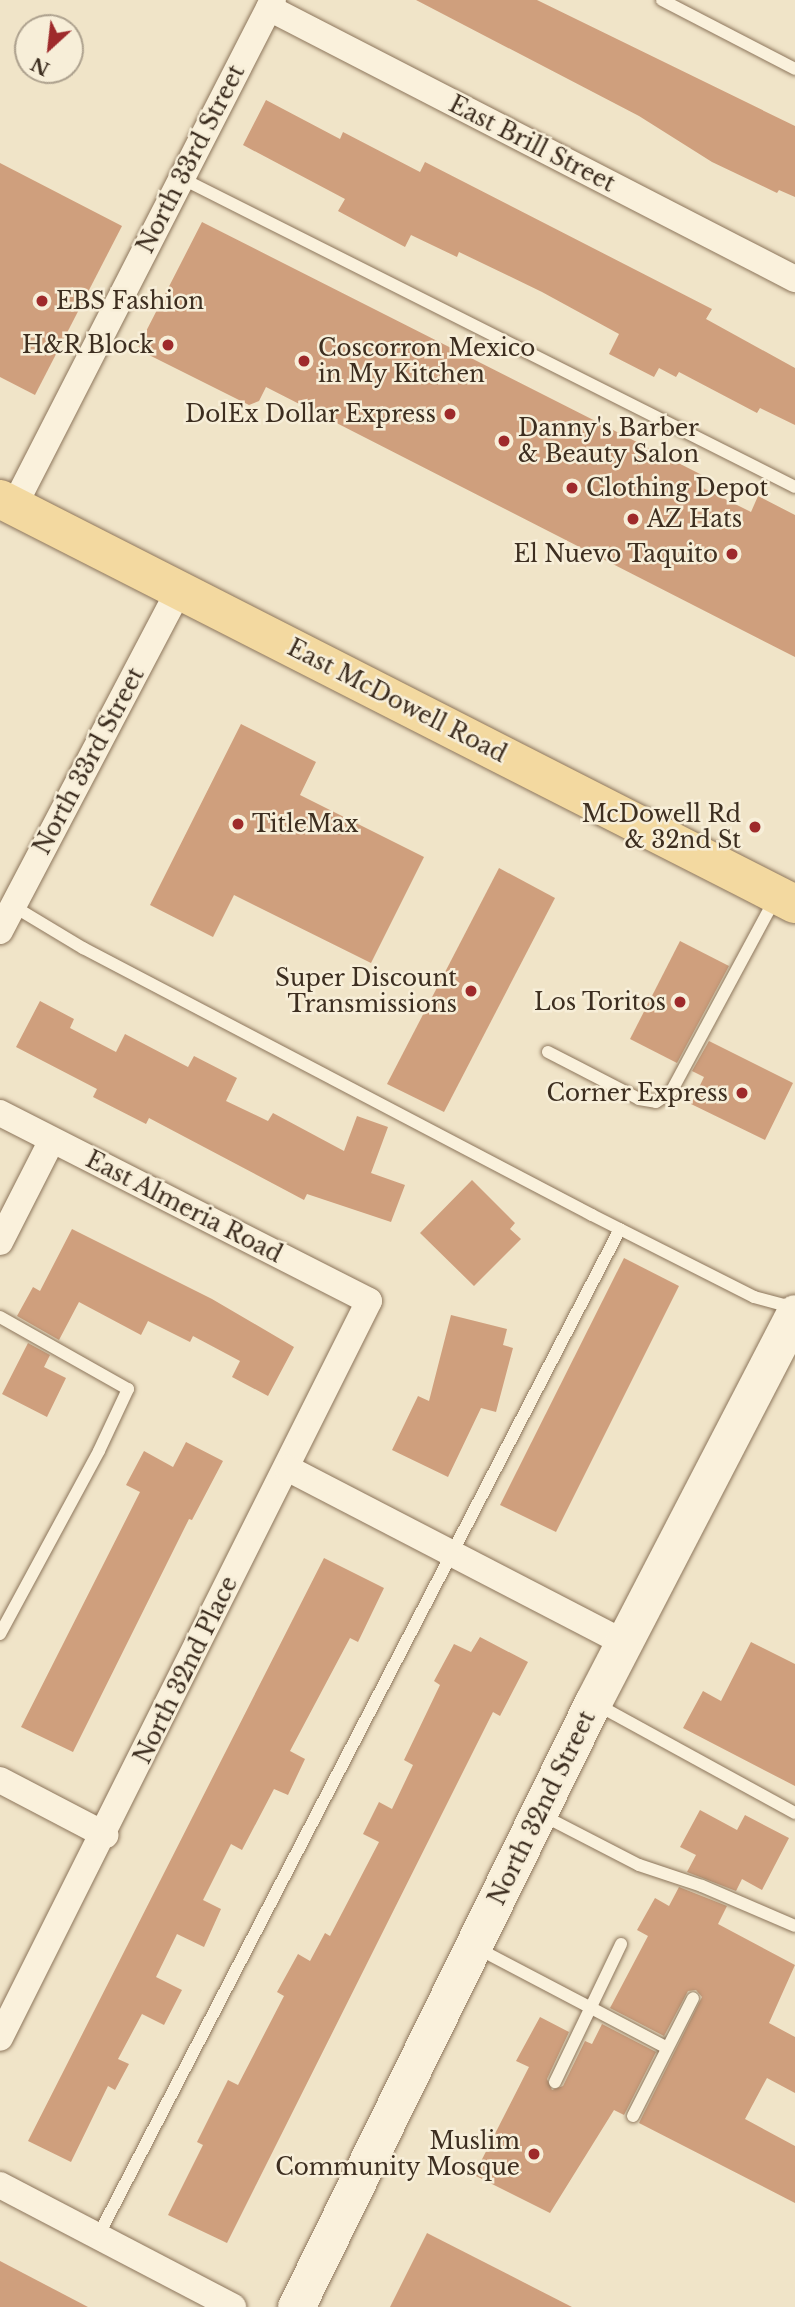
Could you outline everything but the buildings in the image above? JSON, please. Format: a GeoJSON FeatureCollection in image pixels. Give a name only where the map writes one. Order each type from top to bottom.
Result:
{"type":"FeatureCollection","features":[{"type":"Feature","properties":{"kind":"main road","name":"East McDowell Road"},"geometry":{"type":"LineString","coordinates":[[7,503],[786,899]]}},
{"type":"Feature","properties":{"kind":"main road","name":"North 32nd Street"},"geometry":{"type":"LineString","coordinates":[[296,2307],[593,1702],[795,1310]]}},
{"type":"Feature","properties":{"kind":"street","name":"North 33rd Street"},"geometry":{"type":"LineString","coordinates":[[7,503],[271,4]]}},
{"type":"Feature","properties":{"kind":"street","name":"East Brill Street"},"geometry":{"type":"LineString","coordinates":[[271,4],[795,279]]}},
{"type":"Feature","properties":{"kind":"street","name":"North 33rd Street"},"geometry":{"type":"LineString","coordinates":[[6,914],[179,590]]}},
{"type":"Feature","properties":{"kind":"street","name":"East Almeria Road"},"geometry":{"type":"LineString","coordinates":[[0,1113],[369,1301]]}},
{"type":"Feature","properties":{"kind":"street"},"geometry":{"type":"LineString","coordinates":[[0,1242],[52,1140]]}},
{"type":"Feature","properties":{"kind":"street","name":"North 32nd Place"},"geometry":{"type":"LineString","coordinates":[[0,2038],[105,1835],[369,1301]]}},
{"type":"Feature","properties":{"kind":"street"},"geometry":{"type":"LineString","coordinates":[[287,1468],[624,1643]]}},
{"type":"Feature","properties":{"kind":"street"},"geometry":{"type":"LineString","coordinates":[[0,1780],[105,1835]]}},
{"type":"Feature","properties":{"kind":"street"},"geometry":{"type":"LineString","coordinates":[[0,2185],[233,2307]]}},
{"type":"Feature","properties":{"kind":"lane"},"geometry":{"type":"LineString","coordinates":[[662,0],[795,69]]}},
{"type":"Feature","properties":{"kind":"lane"},"geometry":{"type":"LineString","coordinates":[[181,178],[795,486]]}},
{"type":"Feature","properties":{"kind":"lane"},"geometry":{"type":"LineString","coordinates":[[548,1052],[639,1099],[656,1102],[671,1092],[786,899]]}},
{"type":"Feature","properties":{"kind":"lane"},"geometry":{"type":"LineString","coordinates":[[6,914],[83,948],[754,1297],[795,1310]]}},
{"type":"Feature","properties":{"kind":"lane"},"geometry":{"type":"LineString","coordinates":[[98,2236],[620,1229]]}},
{"type":"Feature","properties":{"kind":"lane"},"geometry":{"type":"LineString","coordinates":[[0,1317],[128,1389],[99,1451],[0,1634]]}},
{"type":"Feature","properties":{"kind":"lane"},"geometry":{"type":"LineString","coordinates":[[593,1702],[795,1813]]}},
{"type":"Feature","properties":{"kind":"lane"},"geometry":{"type":"LineString","coordinates":[[539,1813],[639,1864],[702,1886],[795,1926]]}},
{"type":"Feature","properties":{"kind":"lane"},"geometry":{"type":"LineString","coordinates":[[555,2082],[621,1944]]}},
{"type":"Feature","properties":{"kind":"lane"},"geometry":{"type":"LineString","coordinates":[[475,1947],[667,2048]]}},
{"type":"Feature","properties":{"kind":"lane"},"geometry":{"type":"LineString","coordinates":[[633,2116],[693,1998]]}},
{"type":"Feature","properties":{"kind":"place","name":"EBS Fashion"},"geometry":{"type":"Point","coordinates":[42,301]}},
{"type":"Feature","properties":{"kind":"place","name":"H&R Block"},"geometry":{"type":"Point","coordinates":[168,345]}},
{"type":"Feature","properties":{"kind":"place","name":"Coscorron Mexico in My Kitchen"},"geometry":{"type":"Point","coordinates":[304,361]}},
{"type":"Feature","properties":{"kind":"place","name":"DolEx Dollar Express"},"geometry":{"type":"Point","coordinates":[450,414]}},
{"type":"Feature","properties":{"kind":"place","name":"Danny's Barber & Beauty Salon"},"geometry":{"type":"Point","coordinates":[504,441]}},
{"type":"Feature","properties":{"kind":"place","name":"Clothing Depot"},"geometry":{"type":"Point","coordinates":[572,488]}},
{"type":"Feature","properties":{"kind":"place","name":"AZ Hats"},"geometry":{"type":"Point","coordinates":[633,519]}},
{"type":"Feature","properties":{"kind":"place","name":"El Nuevo Taquito"},"geometry":{"type":"Point","coordinates":[732,554]}},
{"type":"Feature","properties":{"kind":"place","name":"TitleMax"},"geometry":{"type":"Point","coordinates":[238,824]}},
{"type":"Feature","properties":{"kind":"place","name":"McDowell Rd & 32nd St"},"geometry":{"type":"Point","coordinates":[755,827]}},
{"type":"Feature","properties":{"kind":"place","name":"Super Discount Transmissions"},"geometry":{"type":"Point","coordinates":[471,991]}},
{"type":"Feature","properties":{"kind":"place","name":"Los Toritos"},"geometry":{"type":"Point","coordinates":[680,1002]}},
{"type":"Feature","properties":{"kind":"place","name":"Corner Express"},"geometry":{"type":"Point","coordinates":[742,1093]}},
{"type":"Feature","properties":{"kind":"place","name":"Muslim Community Mosque"},"geometry":{"type":"Point","coordinates":[534,2154]}}]}
